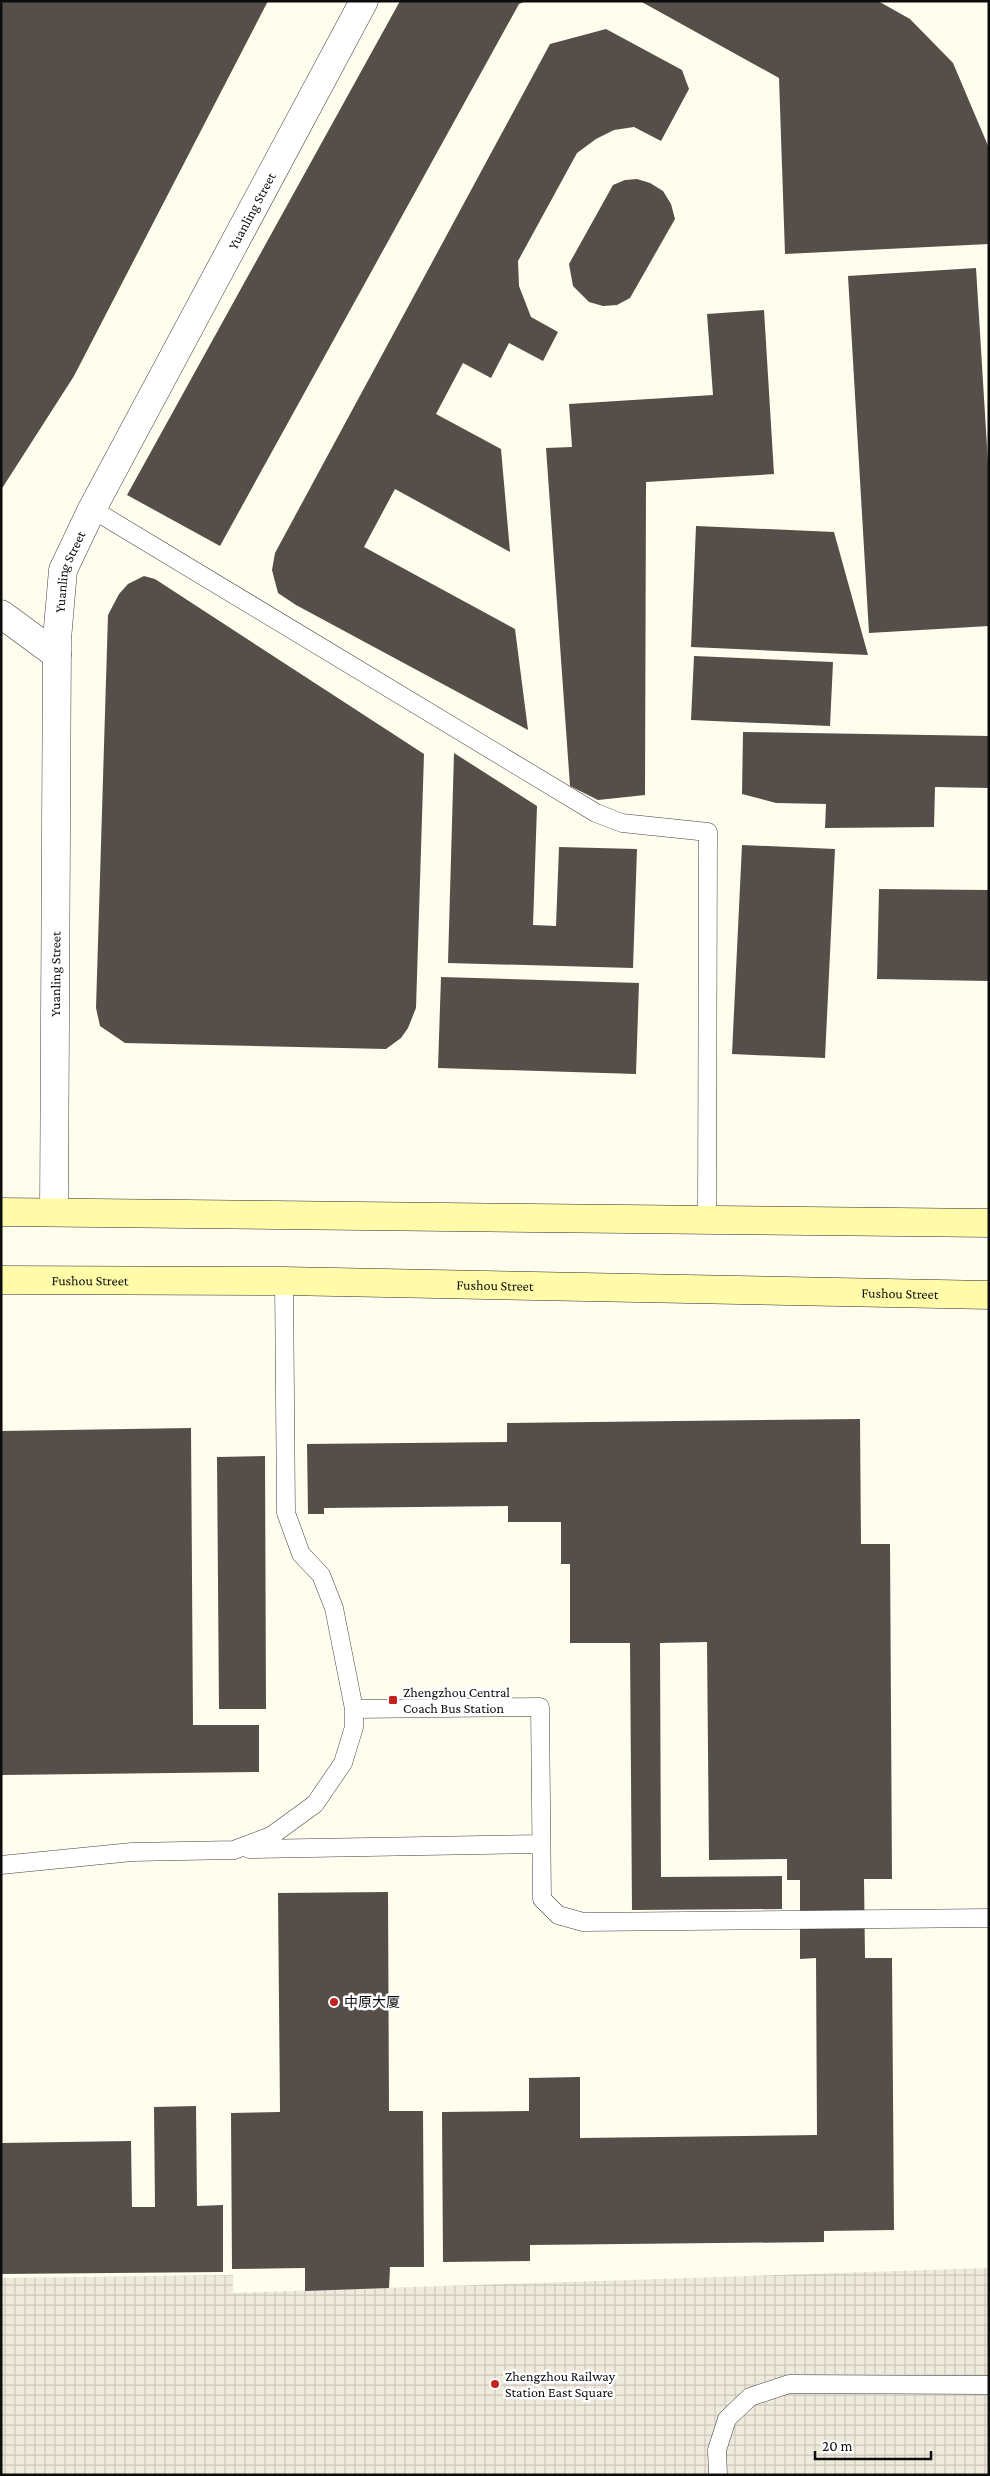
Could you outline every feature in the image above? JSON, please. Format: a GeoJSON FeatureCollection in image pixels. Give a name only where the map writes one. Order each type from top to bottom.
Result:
{"type":"FeatureCollection","features":[{"type":"Feature","properties":{"kind":"main road"},"geometry":{"type":"LineString","coordinates":[[1,1212],[989,1223]]}},
{"type":"Feature","properties":{"kind":"main road","name":"Fushou Street"},"geometry":{"type":"LineString","coordinates":[[1,1280],[284,1282],[989,1295]]}},
{"type":"Feature","properties":{"kind":"street","name":"Yuanling Street"},"geometry":{"type":"LineString","coordinates":[[54,1212],[57,655],[63,570],[92,509],[364,1]]}},
{"type":"Feature","properties":{"kind":"street"},"geometry":{"type":"LineString","coordinates":[[1,614],[57,655]]}},
{"type":"Feature","properties":{"kind":"lane"},"geometry":{"type":"LineString","coordinates":[[92,509],[596,813],[622,824],[708,832],[707,1221]]}},
{"type":"Feature","properties":{"kind":"lane"},"geometry":{"type":"LineString","coordinates":[[234,1850],[271,1836],[315,1804],[343,1763],[354,1727],[354,1710],[334,1608],[321,1575],[301,1554],[286,1513],[284,1282]]}},
{"type":"Feature","properties":{"kind":"lane"},"geometry":{"type":"LineString","coordinates":[[354,1710],[540,1707],[542,1898],[558,1915],[583,1922],[989,1918]]}},
{"type":"Feature","properties":{"kind":"lane"},"geometry":{"type":"LineString","coordinates":[[1,1866],[132,1852],[541,1844]]}},
{"type":"Feature","properties":{"kind":"lane"},"geometry":{"type":"LineString","coordinates":[[718,2475],[717,2450],[727,2419],[750,2396],[789,2384],[989,2386]]}},
{"type":"Feature","properties":{"kind":"shaded area","name":"Zhengzhou Railway Station East Square"},"geometry":{"type":"Polygon","coordinates":[[[989,2268],[989,2475],[1,2475],[1,2278],[233,2275],[233,2293],[989,2268]]]}},
{"type":"Feature","properties":{"kind":"building"},"geometry":{"type":"Polygon","coordinates":[[[1,1],[268,1],[74,376],[1,490],[1,1]]]}},
{"type":"Feature","properties":{"kind":"building"},"geometry":{"type":"Polygon","coordinates":[[[400,1],[526,1],[519,4],[220,546],[127,495],[400,1]]]}},
{"type":"Feature","properties":{"kind":"building"},"geometry":{"type":"Polygon","coordinates":[[[640,1],[878,1],[910,19],[953,63],[989,148],[989,244],[785,254],[779,78],[640,1]]]}},
{"type":"Feature","properties":{"kind":"building"},"geometry":{"type":"Polygon","coordinates":[[[606,29],[682,70],[689,89],[661,141],[634,127],[614,130],[596,139],[577,153],[518,261],[519,286],[531,317],[558,332],[543,361],[509,343],[491,378],[463,363],[436,414],[501,449],[510,552],[395,489],[364,547],[515,629],[528,730],[296,605],[278,593],[272,570],[275,553],[550,44],[606,29]]]}},
{"type":"Feature","properties":{"kind":"building"},"geometry":{"type":"Polygon","coordinates":[[[637,179],[650,183],[663,191],[671,204],[675,219],[630,298],[617,305],[603,306],[589,302],[573,286],[569,264],[613,185],[625,180],[637,179]]]}},
{"type":"Feature","properties":{"kind":"building"},"geometry":{"type":"Polygon","coordinates":[[[976,268],[989,479],[989,626],[869,633],[848,276],[976,268]]]}},
{"type":"Feature","properties":{"kind":"building"},"geometry":{"type":"Polygon","coordinates":[[[764,310],[774,474],[646,482],[645,795],[598,800],[570,786],[546,448],[572,447],[569,404],[713,395],[707,314],[764,310]]]}},
{"type":"Feature","properties":{"kind":"building"},"geometry":{"type":"Polygon","coordinates":[[[696,526],[834,532],[868,655],[691,647],[696,526]]]}},
{"type":"Feature","properties":{"kind":"building"},"geometry":{"type":"Polygon","coordinates":[[[144,576],[155,579],[424,754],[416,1008],[408,1028],[401,1038],[386,1049],[125,1043],[100,1026],[96,1008],[108,615],[119,594],[128,584],[144,576]]]}},
{"type":"Feature","properties":{"kind":"building"},"geometry":{"type":"Polygon","coordinates":[[[694,656],[833,662],[830,726],[691,720],[694,656]]]}},
{"type":"Feature","properties":{"kind":"building"},"geometry":{"type":"Polygon","coordinates":[[[743,732],[989,736],[989,788],[935,787],[934,827],[825,828],[826,804],[776,803],[742,794],[743,732]]]}},
{"type":"Feature","properties":{"kind":"building"},"geometry":{"type":"Polygon","coordinates":[[[454,753],[537,806],[533,925],[556,926],[559,847],[637,849],[633,968],[448,963],[454,753]]]}},
{"type":"Feature","properties":{"kind":"building"},"geometry":{"type":"Polygon","coordinates":[[[742,845],[835,849],[825,1058],[732,1054],[742,845]]]}},
{"type":"Feature","properties":{"kind":"building"},"geometry":{"type":"Polygon","coordinates":[[[879,889],[989,890],[989,981],[877,979],[879,889]]]}},
{"type":"Feature","properties":{"kind":"building"},"geometry":{"type":"Polygon","coordinates":[[[441,977],[639,983],[636,1074],[438,1068],[441,977]]]}},
{"type":"Feature","properties":{"kind":"building"},"geometry":{"type":"Polygon","coordinates":[[[860,1419],[861,1544],[890,1544],[892,1879],[864,1879],[865,1958],[892,1958],[894,2230],[824,2231],[824,2242],[530,2245],[530,2261],[443,2262],[442,2112],[529,2111],[529,2078],[580,2077],[580,2138],[817,2135],[816,1958],[800,1959],[800,1880],[787,1880],[787,1859],[709,1860],[707,1642],[660,1643],[661,1877],[782,1876],[782,1909],[632,1910],[630,1643],[570,1643],[570,1564],[561,1564],[561,1522],[508,1522],[508,1506],[324,1508],[324,1514],[308,1514],[307,1444],[507,1442],[507,1423],[860,1419]]]}},
{"type":"Feature","properties":{"kind":"building"},"geometry":{"type":"Polygon","coordinates":[[[191,1428],[193,1725],[259,1725],[259,1772],[1,1775],[1,1431],[191,1428]]]}},
{"type":"Feature","properties":{"kind":"building"},"geometry":{"type":"Polygon","coordinates":[[[265,1456],[266,1709],[219,1709],[217,1457],[265,1456]]]}},
{"type":"Feature","properties":{"kind":"building","name":"中原大厦"},"geometry":{"type":"Polygon","coordinates":[[[388,1892],[389,2111],[423,2111],[424,2267],[390,2267],[389,2288],[305,2291],[305,2268],[232,2269],[231,2113],[280,2112],[278,1893],[388,1892]]]}},
{"type":"Feature","properties":{"kind":"building"},"geometry":{"type":"Polygon","coordinates":[[[196,2106],[197,2206],[223,2205],[223,2272],[1,2274],[1,2143],[131,2141],[132,2207],[155,2207],[154,2107],[196,2106]]]}},
{"type":"Feature","properties":{"kind":"place","name":"Zhengzhou Central Coach Bus Station"},"geometry":{"type":"Point","coordinates":[393,1700]}},
{"type":"Feature","properties":{"kind":"place","name":"中原大厦"},"geometry":{"type":"Point","coordinates":[334,2002]}},
{"type":"Feature","properties":{"kind":"place","name":"Zhengzhou Railway Station East Square"},"geometry":{"type":"Point","coordinates":[495,2384]}}]}
